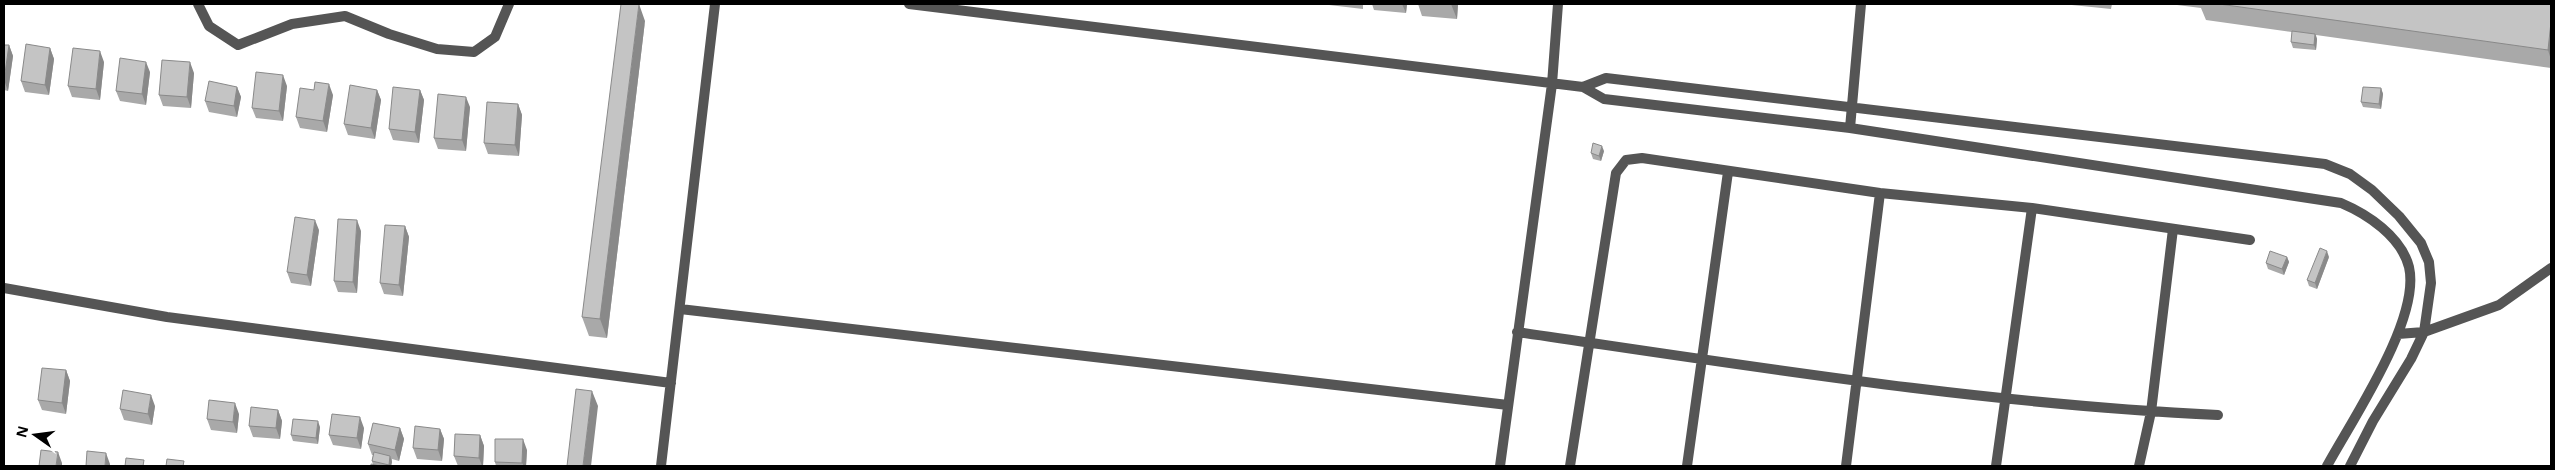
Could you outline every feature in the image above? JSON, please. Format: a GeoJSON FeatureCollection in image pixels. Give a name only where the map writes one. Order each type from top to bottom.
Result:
{"type":"FeatureCollection","features":[{"type":"Feature","properties":{"kind":"lane"},"geometry":{"type":"LineString","coordinates":[[198,4],[209,26],[238,45],[292,24],[345,16],[389,34],[437,49],[474,52],[495,37],[507,13],[509,4]]}},
{"type":"Feature","properties":{"kind":"lane"},"geometry":{"type":"LineString","coordinates":[[661,466],[715,4]]}},
{"type":"Feature","properties":{"kind":"lane"},"geometry":{"type":"LineString","coordinates":[[909,4],[1583,87],[1604,99],[1850,128],[2341,202],[2362,212],[2379,225],[2395,243],[2408,267],[2409,294],[2398,334],[2326,466]]}},
{"type":"Feature","properties":{"kind":"lane"},"geometry":{"type":"LineString","coordinates":[[1500,466],[1552,84],[1558,4]]}},
{"type":"Feature","properties":{"kind":"lane"},"geometry":{"type":"LineString","coordinates":[[1850,128],[1862,4]]}},
{"type":"Feature","properties":{"kind":"lane"},"geometry":{"type":"LineString","coordinates":[[1583,87],[1606,78],[2325,164],[2350,174],[2372,190],[2399,216],[2421,243],[2429,262],[2431,283],[2424,332],[2411,359],[2373,422],[2350,466]]}},
{"type":"Feature","properties":{"kind":"lane"},"geometry":{"type":"LineString","coordinates":[[1570,466],[1619,167],[1626,160],[1642,158],[1880,193],[2032,208],[2250,240]]}},
{"type":"Feature","properties":{"kind":"lane"},"geometry":{"type":"LineString","coordinates":[[1687,466],[1728,172]]}},
{"type":"Feature","properties":{"kind":"lane"},"geometry":{"type":"LineString","coordinates":[[1846,466],[1880,193]]}},
{"type":"Feature","properties":{"kind":"lane"},"geometry":{"type":"LineString","coordinates":[[1996,466],[2007,399],[2032,208]]}},
{"type":"Feature","properties":{"kind":"lane"},"geometry":{"type":"LineString","coordinates":[[2139,466],[2150,412],[2173,229]]}},
{"type":"Feature","properties":{"kind":"lane"},"geometry":{"type":"LineString","coordinates":[[2398,334],[2424,332],[2499,305],[2551,268]]}},
{"type":"Feature","properties":{"kind":"lane"},"geometry":{"type":"LineString","coordinates":[[4,288],[167,317],[671,383]]}},
{"type":"Feature","properties":{"kind":"lane"},"geometry":{"type":"LineString","coordinates":[[680,309],[1508,405]]}},
{"type":"Feature","properties":{"kind":"lane"},"geometry":{"type":"LineString","coordinates":[[1517,332],[1855,382],[2007,399],[2150,412],[2218,414]]}},
{"type":"Feature","properties":{"kind":"building"},"geometry":{"type":"Polygon","coordinates":[[[621,4],[639,4],[600,319],[582,317],[621,4]]]}},
{"type":"Feature","properties":{"kind":"building"},"geometry":{"type":"Polygon","coordinates":[[[2219,4],[2551,4],[2551,22],[2548,50],[2219,4]]]}},
{"type":"Feature","properties":{"kind":"building"},"geometry":{"type":"Polygon","coordinates":[[[2292,31],[2315,34],[2314,45],[2291,42],[2292,31]]]}},
{"type":"Feature","properties":{"kind":"building"},"geometry":{"type":"Polygon","coordinates":[[[26,44],[50,48],[45,85],[21,81],[26,44]]]}},
{"type":"Feature","properties":{"kind":"building"},"geometry":{"type":"Polygon","coordinates":[[[4,45],[9,45],[4,80],[4,45]]]}},
{"type":"Feature","properties":{"kind":"building"},"geometry":{"type":"Polygon","coordinates":[[[73,48],[100,51],[96,89],[68,86],[73,48]]]}},
{"type":"Feature","properties":{"kind":"building"},"geometry":{"type":"Polygon","coordinates":[[[120,58],[146,62],[142,94],[116,91],[120,58]]]}},
{"type":"Feature","properties":{"kind":"building"},"geometry":{"type":"Polygon","coordinates":[[[162,60],[190,62],[187,97],[159,95],[162,60]]]}},
{"type":"Feature","properties":{"kind":"building"},"geometry":{"type":"Polygon","coordinates":[[[256,72],[283,75],[279,111],[252,108],[256,72]]]}},
{"type":"Feature","properties":{"kind":"building"},"geometry":{"type":"Polygon","coordinates":[[[209,81],[237,87],[234,106],[205,101],[209,81]]]}},
{"type":"Feature","properties":{"kind":"building"},"geometry":{"type":"Polygon","coordinates":[[[315,82],[329,84],[323,121],[296,117],[300,88],[314,90],[315,82]]]}},
{"type":"Feature","properties":{"kind":"building"},"geometry":{"type":"Polygon","coordinates":[[[350,85],[377,90],[371,128],[344,124],[350,85]]]}},
{"type":"Feature","properties":{"kind":"building"},"geometry":{"type":"Polygon","coordinates":[[[393,87],[420,90],[415,132],[389,129],[393,87]]]}},
{"type":"Feature","properties":{"kind":"building"},"geometry":{"type":"Polygon","coordinates":[[[2363,87],[2381,88],[2379,104],[2361,102],[2363,87]]]}},
{"type":"Feature","properties":{"kind":"building"},"geometry":{"type":"Polygon","coordinates":[[[438,94],[466,97],[462,140],[434,138],[438,94]]]}},
{"type":"Feature","properties":{"kind":"building"},"geometry":{"type":"Polygon","coordinates":[[[487,102],[518,104],[515,145],[484,143],[487,102]]]}},
{"type":"Feature","properties":{"kind":"building"},"geometry":{"type":"Polygon","coordinates":[[[1593,143],[1602,146],[1599,156],[1591,153],[1593,143]]]}},
{"type":"Feature","properties":{"kind":"building"},"geometry":{"type":"Polygon","coordinates":[[[295,217],[315,220],[307,275],[287,272],[295,217]]]}},
{"type":"Feature","properties":{"kind":"building"},"geometry":{"type":"Polygon","coordinates":[[[338,219],[357,220],[353,282],[334,281],[338,219]]]}},
{"type":"Feature","properties":{"kind":"building"},"geometry":{"type":"Polygon","coordinates":[[[385,225],[405,226],[399,285],[380,283],[385,225]]]}},
{"type":"Feature","properties":{"kind":"building"},"geometry":{"type":"Polygon","coordinates":[[[2320,248],[2327,251],[2315,283],[2307,280],[2320,248]]]}},
{"type":"Feature","properties":{"kind":"building"},"geometry":{"type":"Polygon","coordinates":[[[2270,251],[2287,257],[2282,269],[2266,263],[2270,251]]]}},
{"type":"Feature","properties":{"kind":"building"},"geometry":{"type":"Polygon","coordinates":[[[42,368],[66,370],[62,403],[38,400],[42,368]]]}},
{"type":"Feature","properties":{"kind":"building"},"geometry":{"type":"Polygon","coordinates":[[[576,389],[592,391],[583,466],[567,466],[576,389]]]}},
{"type":"Feature","properties":{"kind":"building"},"geometry":{"type":"Polygon","coordinates":[[[123,390],[151,395],[148,414],[120,409],[123,390]]]}},
{"type":"Feature","properties":{"kind":"building"},"geometry":{"type":"Polygon","coordinates":[[[209,400],[235,403],[233,422],[207,419],[209,400]]]}},
{"type":"Feature","properties":{"kind":"building"},"geometry":{"type":"Polygon","coordinates":[[[251,407],[278,410],[276,428],[249,426],[251,407]]]}},
{"type":"Feature","properties":{"kind":"building"},"geometry":{"type":"Polygon","coordinates":[[[332,414],[360,417],[357,438],[329,435],[332,414]]]}},
{"type":"Feature","properties":{"kind":"building"},"geometry":{"type":"Polygon","coordinates":[[[293,419],[318,421],[316,438],[291,435],[293,419]]]}},
{"type":"Feature","properties":{"kind":"building"},"geometry":{"type":"Polygon","coordinates":[[[373,423],[400,428],[395,450],[368,444],[373,423]]]}},
{"type":"Feature","properties":{"kind":"building"},"geometry":{"type":"Polygon","coordinates":[[[415,426],[440,429],[438,450],[413,448],[415,426]]]}},
{"type":"Feature","properties":{"kind":"building"},"geometry":{"type":"Polygon","coordinates":[[[455,434],[480,435],[479,458],[454,456],[455,434]]]}},
{"type":"Feature","properties":{"kind":"building"},"geometry":{"type":"Polygon","coordinates":[[[495,439],[523,439],[522,463],[495,462],[495,439]]]}},
{"type":"Feature","properties":{"kind":"building"},"geometry":{"type":"Polygon","coordinates":[[[41,450],[58,452],[56,466],[39,466],[41,450]]]}},
{"type":"Feature","properties":{"kind":"building"},"geometry":{"type":"Polygon","coordinates":[[[87,451],[106,453],[105,466],[86,466],[87,451]]]}},
{"type":"Feature","properties":{"kind":"building"},"geometry":{"type":"Polygon","coordinates":[[[374,452],[390,456],[389,465],[372,461],[374,452]]]}},
{"type":"Feature","properties":{"kind":"building"},"geometry":{"type":"Polygon","coordinates":[[[126,458],[144,460],[143,466],[125,466],[126,458]]]}},
{"type":"Feature","properties":{"kind":"building"},"geometry":{"type":"Polygon","coordinates":[[[167,459],[184,461],[183,466],[166,466],[167,459]]]}}]}
